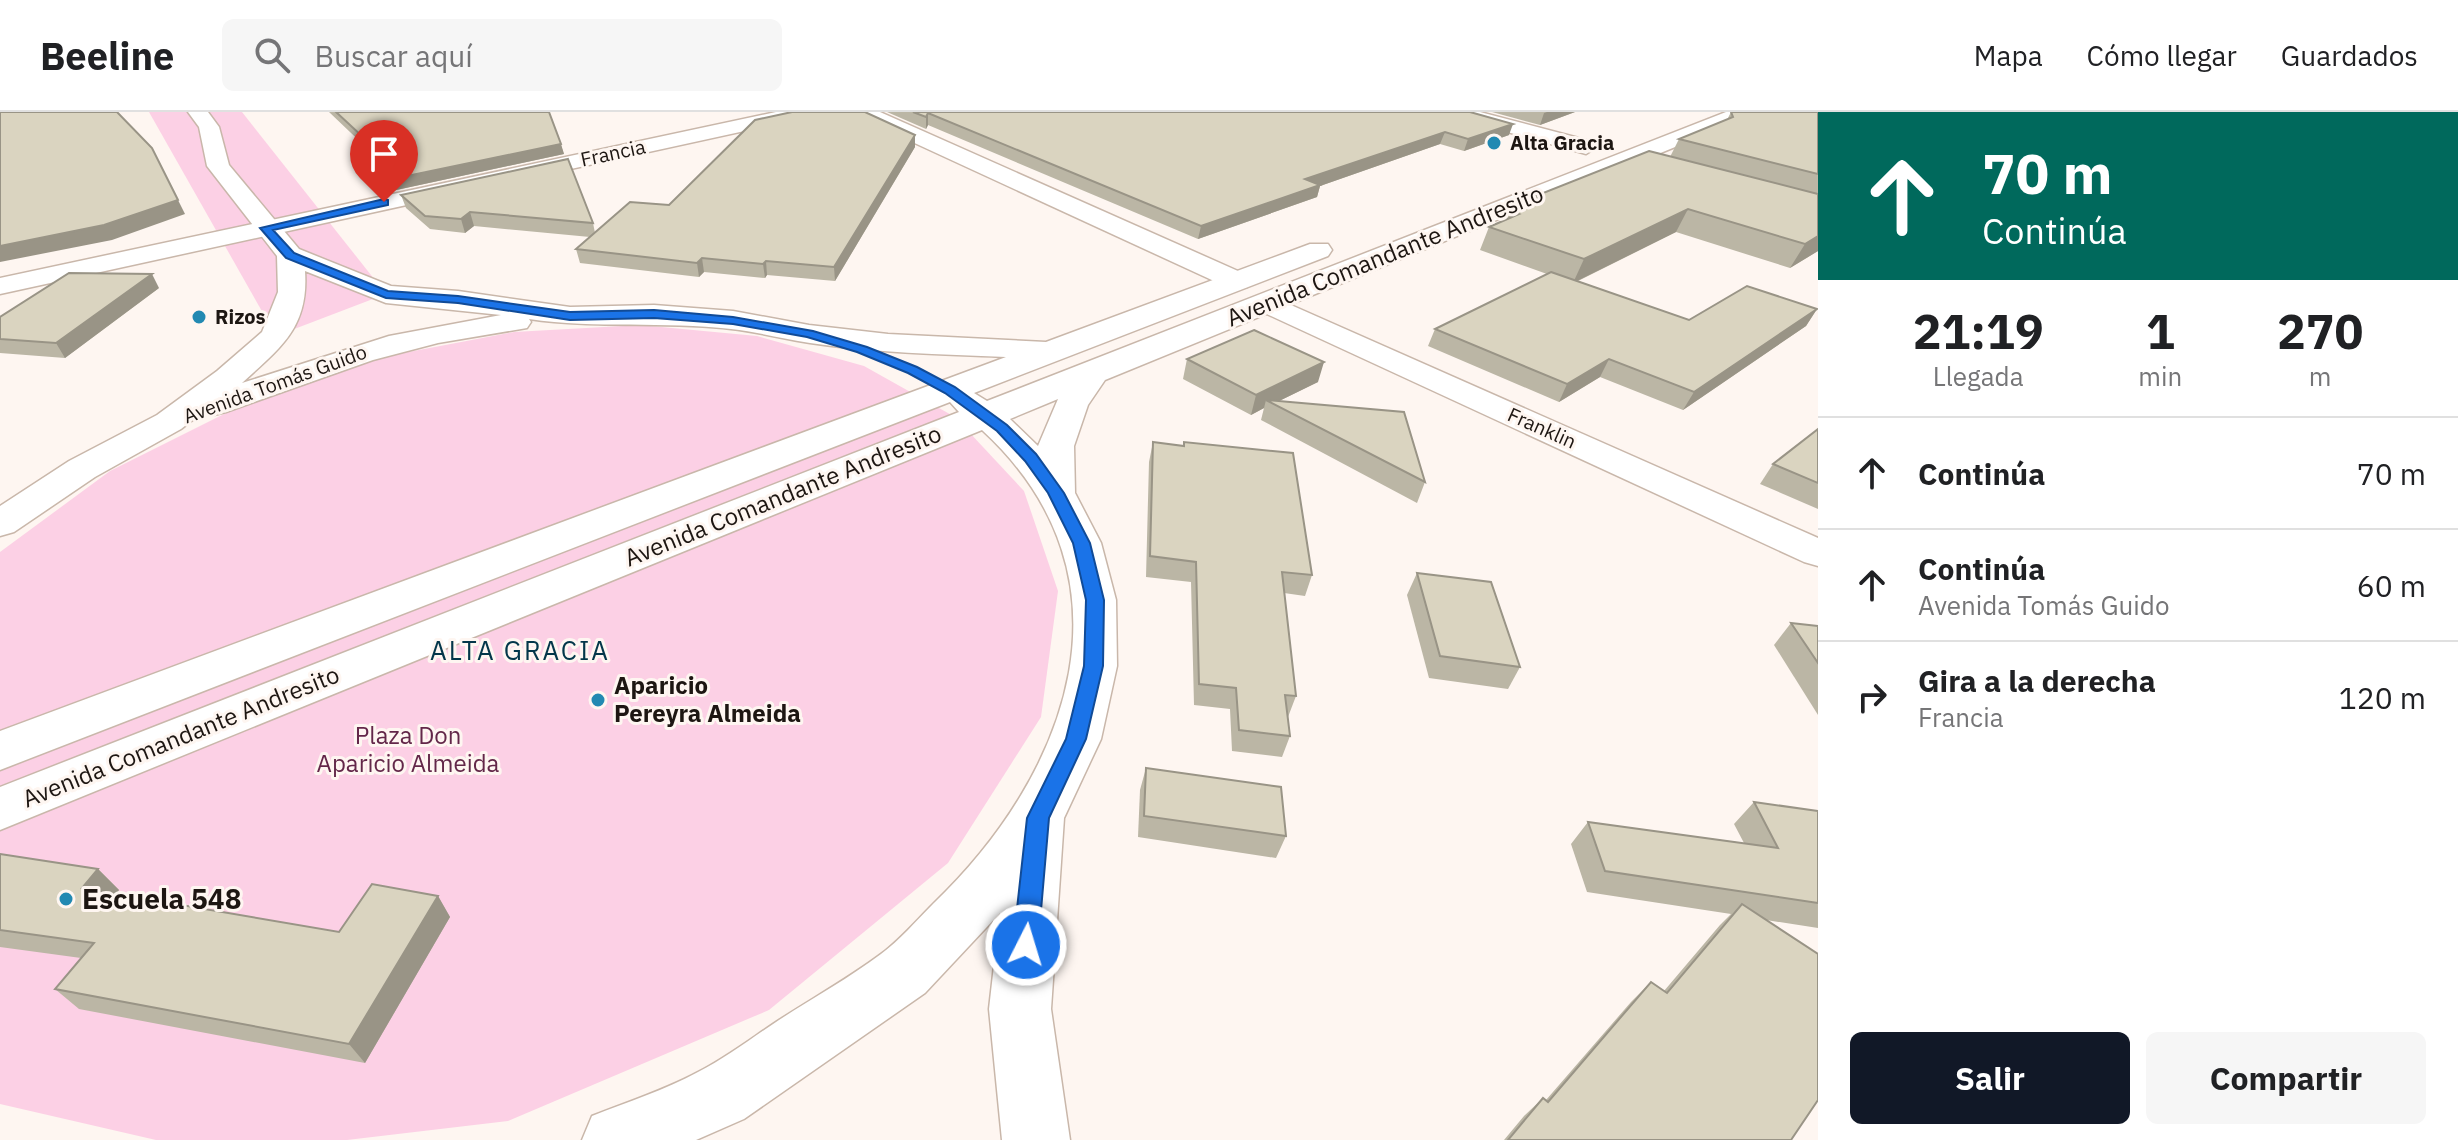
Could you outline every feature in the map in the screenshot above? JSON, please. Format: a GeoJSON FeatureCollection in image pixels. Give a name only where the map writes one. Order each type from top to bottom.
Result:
{"type":"FeatureCollection","features":[{"type":"Feature","properties":{"kind":"main road","name":"Avenida Tomás Guido"},"geometry":{"type":"LineString","coordinates":[[198,112],[209,127],[218,166],[290,255],[337,271],[386,294],[458,300],[570,316]]}},
{"type":"Feature","properties":{"kind":"main road","name":"Francia"},"geometry":{"type":"LineString","coordinates":[[0,286],[804,112]]}},
{"type":"Feature","properties":{"kind":"main road"},"geometry":{"type":"LineString","coordinates":[[863,112],[1237,281]]}},
{"type":"Feature","properties":{"kind":"main road"},"geometry":{"type":"LineString","coordinates":[[1457,112],[1586,147]]}},
{"type":"Feature","properties":{"kind":"main road","name":"Avenida Comandante Andresito"},"geometry":{"type":"LineString","coordinates":[[0,809],[985,415],[1077,360],[1237,281],[1681,112]]}},
{"type":"Feature","properties":{"kind":"main road","name":"Avenida Comandante Andresito"},"geometry":{"type":"LineString","coordinates":[[0,751],[950,390],[1077,360],[1266,303],[1645,164],[1744,112]]}},
{"type":"Feature","properties":{"kind":"main road","name":"Avenida Tomás Guido"},"geometry":{"type":"LineString","coordinates":[[169,422],[228,378],[276,336],[292,292],[290,255]]}},
{"type":"Feature","properties":{"kind":"main road","name":"Franklin"},"geometry":{"type":"LineString","coordinates":[[1266,303],[1818,553]]}},
{"type":"Feature","properties":{"kind":"main road","name":"Avenida Tomás Guido"},"geometry":{"type":"LineString","coordinates":[[0,524],[82,469],[169,422],[297,372],[356,353],[489,325],[570,316],[654,314],[733,320],[809,334],[888,343],[1077,360]]}},
{"type":"Feature","properties":{"kind":"main road"},"geometry":{"type":"LineString","coordinates":[[616,1140],[721,1096],[904,973],[982,894],[1038,818],[1076,739],[1094,666],[1095,600],[1081,543],[1056,493],[1031,457],[985,415],[950,390],[875,355],[809,334]]}},
{"type":"Feature","properties":{"kind":"main road"},"geometry":{"type":"LineString","coordinates":[[1056,493],[1056,446],[1071,405],[1077,360]]}},
{"type":"Feature","properties":{"kind":"main road"},"geometry":{"type":"LineString","coordinates":[[506,559],[532,596]]}},
{"type":"Feature","properties":{"kind":"main road"},"geometry":{"type":"LineString","coordinates":[[1036,1140],[1020,1009],[1038,818]]}},
{"type":"Feature","properties":{"kind":"green space"},"geometry":{"type":"Polygon","coordinates":[[[149,112],[242,112],[386,294],[276,336],[149,112]]]}},
{"type":"Feature","properties":{"kind":"green space","name":"Plaza Don Aparicio Almeida"},"geometry":{"type":"Polygon","coordinates":[[[640,325],[757,336],[864,366],[955,417],[1024,491],[1058,591],[1041,717],[948,863],[769,1010],[508,1121],[347,1140],[156,1140],[0,1104],[0,552],[110,471],[246,403],[382,357],[514,332],[640,325]]]}},
{"type":"Feature","properties":{"kind":"building"},"geometry":{"type":"Polygon","coordinates":[[[0,112],[117,112],[152,148],[178,200],[104,225],[0,246],[0,112]]]}},
{"type":"Feature","properties":{"kind":"building"},"geometry":{"type":"Polygon","coordinates":[[[336,112],[549,112],[561,144],[383,181],[355,156],[378,151],[336,112]]]}},
{"type":"Feature","properties":{"kind":"building"},"geometry":{"type":"Polygon","coordinates":[[[792,112],[865,112],[915,135],[834,267],[702,258],[697,263],[576,249],[630,202],[669,205],[755,120],[792,112]]]}},
{"type":"Feature","properties":{"kind":"building"},"geometry":{"type":"Polygon","coordinates":[[[913,112],[1470,112],[1513,124],[1468,139],[1445,132],[1305,179],[1320,185],[1201,226],[928,113],[926,117],[913,112]]]}},
{"type":"Feature","properties":{"kind":"building"},"geometry":{"type":"Polygon","coordinates":[[[1731,112],[1818,112],[1818,174],[1679,139],[1733,117],[1731,112]]]}},
{"type":"Feature","properties":{"kind":"building"},"geometry":{"type":"Polygon","coordinates":[[[1649,151],[1818,194],[1818,236],[1805,244],[1688,209],[1584,259],[1489,227],[1519,214],[1509,210],[1537,198],[1533,197],[1649,151]]]}},
{"type":"Feature","properties":{"kind":"building"},"geometry":{"type":"Polygon","coordinates":[[[568,159],[593,223],[470,212],[461,219],[425,216],[401,195],[568,159]]]}},
{"type":"Feature","properties":{"kind":"building"},"geometry":{"type":"Polygon","coordinates":[[[1551,272],[1689,320],[1747,286],[1817,309],[1694,392],[1609,359],[1567,384],[1435,329],[1551,272]]]}},
{"type":"Feature","properties":{"kind":"building"},"geometry":{"type":"Polygon","coordinates":[[[69,273],[152,274],[56,343],[0,339],[0,317],[69,273]]]}},
{"type":"Feature","properties":{"kind":"building"},"geometry":{"type":"Polygon","coordinates":[[[1254,330],[1324,362],[1256,395],[1187,359],[1254,330]]]}},
{"type":"Feature","properties":{"kind":"building"},"geometry":{"type":"Polygon","coordinates":[[[1266,400],[1404,412],[1425,482],[1266,400]]]}},
{"type":"Feature","properties":{"kind":"building"},"geometry":{"type":"Polygon","coordinates":[[[1818,429],[1818,483],[1773,464],[1818,429]]]}},
{"type":"Feature","properties":{"kind":"building"},"geometry":{"type":"Polygon","coordinates":[[[1153,442],[1184,446],[1184,442],[1293,453],[1312,575],[1282,572],[1296,696],[1285,695],[1290,736],[1239,730],[1236,688],[1199,684],[1196,562],[1150,556],[1153,442]]]}},
{"type":"Feature","properties":{"kind":"building"},"geometry":{"type":"Polygon","coordinates":[[[1417,573],[1491,582],[1520,667],[1440,656],[1417,573]]]}},
{"type":"Feature","properties":{"kind":"building"},"geometry":{"type":"Polygon","coordinates":[[[1791,623],[1818,626],[1818,663],[1791,623]]]}},
{"type":"Feature","properties":{"kind":"building"},"geometry":{"type":"Polygon","coordinates":[[[1146,768],[1281,787],[1286,836],[1144,816],[1146,768]]]}},
{"type":"Feature","properties":{"kind":"building"},"geometry":{"type":"Polygon","coordinates":[[[1754,802],[1818,811],[1818,903],[1605,871],[1588,822],[1778,848],[1754,802]]]}},
{"type":"Feature","properties":{"kind":"building"},"geometry":{"type":"Polygon","coordinates":[[[0,854],[98,869],[82,888],[339,932],[372,884],[438,896],[349,1044],[55,989],[94,943],[0,930],[0,854]]]}},
{"type":"Feature","properties":{"kind":"building"},"geometry":{"type":"Polygon","coordinates":[[[1742,904],[1818,954],[1818,1100],[1791,1140],[1508,1140],[1543,1098],[1548,1102],[1651,982],[1667,993],[1742,904]]]}},
{"type":"Feature","properties":{"kind":"place","name":"Alta Gracia"},"geometry":{"type":"Point","coordinates":[1494,143]}},
{"type":"Feature","properties":{"kind":"place","name":"Rizos"},"geometry":{"type":"Point","coordinates":[199,317]}},
{"type":"Feature","properties":{"kind":"place","name":"Aparicio Pereyra Almeida"},"geometry":{"type":"Point","coordinates":[598,700]}},
{"type":"Feature","properties":{"kind":"place","name":"Escuela 548"},"geometry":{"type":"Point","coordinates":[66,899]}},
{"type":"Feature","properties":{"kind":"district","name":"ALTA GRACIA"},"geometry":{"type":"Point","coordinates":[520,651]}},
{"type":"Feature","properties":{"kind":"route"},"geometry":{"type":"LineString","coordinates":[[384,202],[266,228],[290,255],[337,271],[386,294],[458,300],[570,316],[654,314],[733,320],[809,334],[913,370],[950,390],[1002,428],[1031,457],[1056,493],[1081,543],[1095,600],[1094,666],[1076,739],[1038,818],[1026,945]]}}]}
